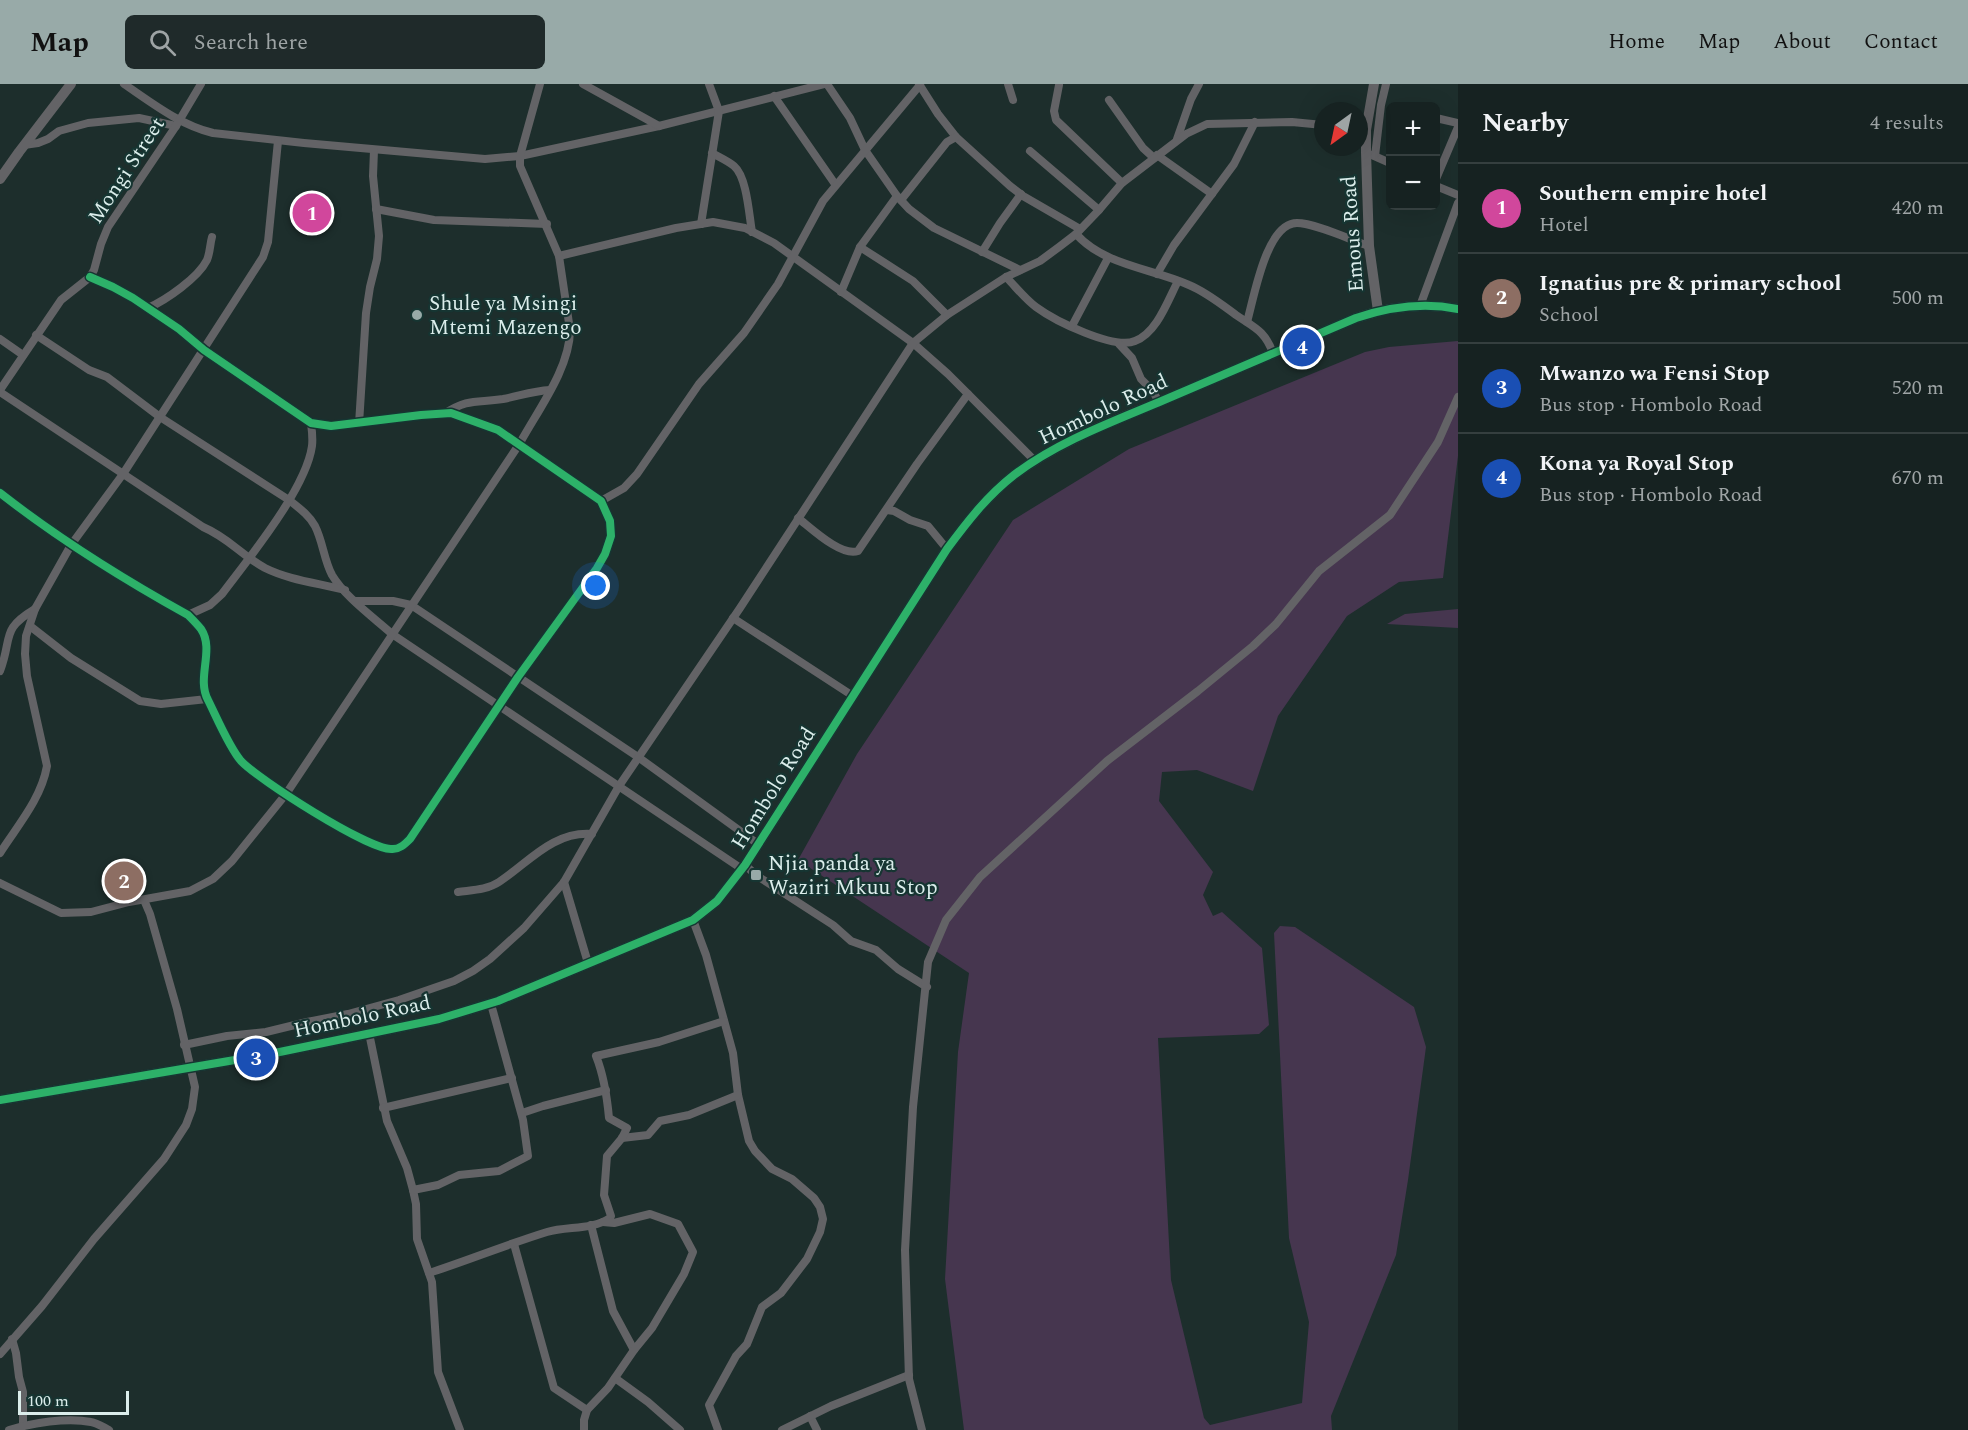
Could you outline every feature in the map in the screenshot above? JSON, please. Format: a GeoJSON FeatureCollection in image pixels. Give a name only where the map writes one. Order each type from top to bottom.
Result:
{"type":"FeatureCollection","features":[{"type":"Feature","properties":{"kind":"street"},"geometry":{"type":"LineString","coordinates":[[0,179],[5,164],[24,146],[71,84]]}},
{"type":"Feature","properties":{"kind":"street"},"geometry":{"type":"LineString","coordinates":[[124,84],[178,123]]}},
{"type":"Feature","properties":{"kind":"street","name":"Mongi Street"},"geometry":{"type":"LineString","coordinates":[[90,277],[108,227],[178,123],[201,84]]}},
{"type":"Feature","properties":{"kind":"street"},"geometry":{"type":"LineString","coordinates":[[0,883],[61,913],[91,912],[190,891],[213,879],[232,861],[286,794],[520,443],[566,357],[570,340],[559,256],[520,166],[520,156],[540,84]]}},
{"type":"Feature","properties":{"kind":"street"},"geometry":{"type":"LineString","coordinates":[[583,84],[659,126]]}},
{"type":"Feature","properties":{"kind":"street"},"geometry":{"type":"LineString","coordinates":[[701,224],[719,111],[709,84]]}},
{"type":"Feature","properties":{"kind":"street"},"geometry":{"type":"LineString","coordinates":[[24,146],[48,140],[59,131],[88,123],[139,118],[178,123],[213,133],[278,141],[485,159],[520,156],[659,126],[774,96],[796,88],[826,84],[850,118],[865,150],[899,198],[915,214],[934,228],[1020,270]]}},
{"type":"Feature","properties":{"kind":"street"},"geometry":{"type":"LineString","coordinates":[[1008,84],[1013,100]]}},
{"type":"Feature","properties":{"kind":"street"},"geometry":{"type":"LineString","coordinates":[[1177,140],[1191,99],[1199,84]]}},
{"type":"Feature","properties":{"kind":"street","name":"Emous Road"},"geometry":{"type":"LineString","coordinates":[[1368,121],[1381,105],[1374,84]]}},
{"type":"Feature","properties":{"kind":"street"},"geometry":{"type":"LineString","coordinates":[[1386,84],[1370,154],[1386,161]]}},
{"type":"Feature","properties":{"kind":"street"},"geometry":{"type":"LineString","coordinates":[[601,501],[624,488],[638,474],[699,384],[744,333],[764,306],[823,201],[835,184],[920,85],[956,137],[1021,194],[1078,232],[1089,247],[1108,258],[1196,288],[1260,330],[1273,353]]}},
{"type":"Feature","properties":{"kind":"street"},"geometry":{"type":"LineString","coordinates":[[1059,85],[1054,111],[1056,120],[1122,183]]}},
{"type":"Feature","properties":{"kind":"street"},"geometry":{"type":"LineString","coordinates":[[774,96],[835,184]]}},
{"type":"Feature","properties":{"kind":"street"},"geometry":{"type":"LineString","coordinates":[[1109,100],[1143,148],[1212,194]]}},
{"type":"Feature","properties":{"kind":"street"},"geometry":{"type":"LineString","coordinates":[[1440,119],[1458,125],[1440,169]]}},
{"type":"Feature","properties":{"kind":"street"},"geometry":{"type":"LineString","coordinates":[[1156,274],[1174,245],[1234,165],[1255,122]]}},
{"type":"Feature","properties":{"kind":"street"},"geometry":{"type":"LineString","coordinates":[[184,1045],[227,1036],[266,1032],[399,1000],[454,981],[473,971],[504,946],[524,928],[564,882],[619,786],[733,618],[913,343],[947,315],[1006,277],[1040,261],[1078,232],[1122,183],[1177,140],[1207,124],[1292,122],[1314,124]]}},
{"type":"Feature","properties":{"kind":"street"},"geometry":{"type":"LineString","coordinates":[[841,292],[860,247],[947,142],[956,137]]}},
{"type":"Feature","properties":{"kind":"street"},"geometry":{"type":"LineString","coordinates":[[0,853],[36,798],[47,766],[27,676],[25,654],[26,636],[35,609],[71,544],[123,474],[263,257],[268,242],[278,141]]}},
{"type":"Feature","properties":{"kind":"street","name":"Emous Road"},"geometry":{"type":"LineString","coordinates":[[1368,148],[1370,154],[1369,246],[1378,311]]}},
{"type":"Feature","properties":{"kind":"street"},"geometry":{"type":"LineString","coordinates":[[359,424],[366,313],[377,259],[379,236],[373,176],[374,150]]}},
{"type":"Feature","properties":{"kind":"street"},"geometry":{"type":"LineString","coordinates":[[1030,151],[1099,210]]}},
{"type":"Feature","properties":{"kind":"street"},"geometry":{"type":"LineString","coordinates":[[712,153],[731,164],[739,172],[744,185],[752,232]]}},
{"type":"Feature","properties":{"kind":"street"},"geometry":{"type":"LineString","coordinates":[[1440,188],[1458,195]]}},
{"type":"Feature","properties":{"kind":"street"},"geometry":{"type":"LineString","coordinates":[[982,252],[1021,194]]}},
{"type":"Feature","properties":{"kind":"street"},"geometry":{"type":"LineString","coordinates":[[1419,306],[1458,203]]}},
{"type":"Feature","properties":{"kind":"street"},"geometry":{"type":"LineString","coordinates":[[376,209],[434,220],[547,224]]}},
{"type":"Feature","properties":{"kind":"street"},"geometry":{"type":"LineString","coordinates":[[559,256],[676,228],[713,222],[745,228],[774,243],[913,343],[948,374],[1035,461]]}},
{"type":"Feature","properties":{"kind":"street"},"geometry":{"type":"LineString","coordinates":[[1247,322],[1266,254],[1284,226],[1300,223],[1369,246]]}},
{"type":"Feature","properties":{"kind":"street"},"geometry":{"type":"LineString","coordinates":[[148,308],[165,300],[202,267],[208,256],[212,237]]}},
{"type":"Feature","properties":{"kind":"street"},"geometry":{"type":"LineString","coordinates":[[860,247],[913,281],[947,315]]}},
{"type":"Feature","properties":{"kind":"street"},"geometry":{"type":"LineString","coordinates":[[1072,326],[1108,258]]}},
{"type":"Feature","properties":{"kind":"street"},"geometry":{"type":"LineString","coordinates":[[0,493],[71,544],[188,615],[202,630],[205,641],[204,692],[240,759],[255,774],[359,838],[392,850],[399,848],[410,839],[518,677],[597,568],[611,536],[610,521],[601,501],[498,430],[451,413],[331,426],[311,423],[204,350],[179,329],[114,287],[90,277],[66,295],[23,355],[3,378],[0,391],[203,527],[216,532],[249,558],[278,573],[345,590]]}},
{"type":"Feature","properties":{"kind":"street"},"geometry":{"type":"LineString","coordinates":[[1006,277],[1028,301],[1038,308],[1072,326],[1119,344],[1135,341],[1150,331],[1178,281]]}},
{"type":"Feature","properties":{"kind":"street","name":"Hombolo Road"},"geometry":{"type":"LineString","coordinates":[[0,1100],[270,1054],[440,1018],[490,1004],[693,920],[717,901],[744,867],[947,549],[973,515],[994,493],[1035,461],[1082,435],[1273,353],[1378,311],[1419,306],[1458,309]]}},
{"type":"Feature","properties":{"kind":"street"},"geometry":{"type":"LineString","coordinates":[[36,335],[89,370],[107,377],[160,417],[307,514],[315,525],[332,574],[355,601],[392,634],[619,786],[833,925],[851,941],[876,950],[898,969],[927,987]]}},
{"type":"Feature","properties":{"kind":"street"},"geometry":{"type":"LineString","coordinates":[[0,339],[23,355]]}},
{"type":"Feature","properties":{"kind":"street"},"geometry":{"type":"LineString","coordinates":[[1119,344],[1132,358],[1141,379],[1152,390],[1159,402]]}},
{"type":"Feature","properties":{"kind":"street"},"geometry":{"type":"LineString","coordinates":[[444,414],[470,401],[501,399],[550,390]]}},
{"type":"Feature","properties":{"kind":"street"},"geometry":{"type":"LineString","coordinates":[[798,518],[833,545],[847,552],[858,551],[968,394]]}},
{"type":"Feature","properties":{"kind":"street"},"geometry":{"type":"LineString","coordinates":[[912,1430],[921,1427],[909,1376],[905,1250],[913,1107],[928,962],[946,920],[980,877],[1107,761],[1252,646],[1276,624],[1319,571],[1390,515],[1438,442],[1458,397]]}},
{"type":"Feature","properties":{"kind":"street"},"geometry":{"type":"LineString","coordinates":[[188,615],[210,605],[222,594],[289,500],[310,457],[311,423]]}},
{"type":"Feature","properties":{"kind":"street"},"geometry":{"type":"LineString","coordinates":[[887,510],[928,526],[947,549]]}},
{"type":"Feature","properties":{"kind":"street"},"geometry":{"type":"LineString","coordinates":[[355,601],[393,601],[411,605],[638,758],[758,844]]}},
{"type":"Feature","properties":{"kind":"street"},"geometry":{"type":"LineString","coordinates":[[0,671],[4,661],[5,639],[12,625],[20,617],[35,609]]}},
{"type":"Feature","properties":{"kind":"street"},"geometry":{"type":"LineString","coordinates":[[733,618],[853,696]]}},
{"type":"Feature","properties":{"kind":"street"},"geometry":{"type":"LineString","coordinates":[[30,626],[71,658],[140,701],[161,704],[207,699]]}},
{"type":"Feature","properties":{"kind":"street"},"geometry":{"type":"LineString","coordinates":[[458,892],[488,887],[498,882],[539,850],[556,841],[576,835],[592,834]]}},
{"type":"Feature","properties":{"kind":"street"},"geometry":{"type":"LineString","coordinates":[[564,882],[588,963]]}},
{"type":"Feature","properties":{"kind":"street"},"geometry":{"type":"LineString","coordinates":[[0,1354],[170,1150],[186,1125],[192,1109],[195,1087],[191,1067],[150,914],[144,900]]}},
{"type":"Feature","properties":{"kind":"street"},"geometry":{"type":"LineString","coordinates":[[693,920],[706,956],[733,1053],[738,1095],[748,1141],[772,1168],[792,1179],[814,1198],[820,1207],[823,1219],[820,1232],[807,1259],[781,1293],[762,1307],[747,1344],[736,1356],[709,1405],[718,1430]]}},
{"type":"Feature","properties":{"kind":"street"},"geometry":{"type":"LineString","coordinates":[[413,1190],[438,1185],[459,1175],[499,1171],[528,1156],[522,1113],[490,1004]]}},
{"type":"Feature","properties":{"kind":"street"},"geometry":{"type":"LineString","coordinates":[[429,1273],[550,1231],[608,1220],[611,1216],[604,1195],[607,1156],[627,1128],[609,1118],[603,1073],[596,1056],[659,1042],[724,1022]]}},
{"type":"Feature","properties":{"kind":"street"},"geometry":{"type":"LineString","coordinates":[[369,1033],[383,1108],[407,1168],[416,1204],[417,1239],[429,1273],[435,1318],[438,1372],[460,1430]]}},
{"type":"Feature","properties":{"kind":"street"},"geometry":{"type":"LineString","coordinates":[[383,1108],[512,1078]]}},
{"type":"Feature","properties":{"kind":"street"},"geometry":{"type":"LineString","coordinates":[[522,1113],[606,1090]]}},
{"type":"Feature","properties":{"kind":"street"},"geometry":{"type":"LineString","coordinates":[[622,1138],[648,1135],[660,1121],[689,1115],[738,1095]]}},
{"type":"Feature","properties":{"kind":"street"},"geometry":{"type":"LineString","coordinates":[[584,1430],[587,1410],[599,1399],[652,1328],[684,1274],[693,1251],[678,1224],[650,1214],[614,1223],[602,1222]]}},
{"type":"Feature","properties":{"kind":"street"},"geometry":{"type":"LineString","coordinates":[[591,1225],[613,1311],[634,1350]]}},
{"type":"Feature","properties":{"kind":"street"},"geometry":{"type":"LineString","coordinates":[[514,1244],[554,1388],[587,1410]]}},
{"type":"Feature","properties":{"kind":"street"},"geometry":{"type":"LineString","coordinates":[[12,1339],[23,1392],[23,1426]]}},
{"type":"Feature","properties":{"kind":"street"},"geometry":{"type":"LineString","coordinates":[[782,1430],[863,1392],[909,1376]]}},
{"type":"Feature","properties":{"kind":"street"},"geometry":{"type":"LineString","coordinates":[[615,1378],[648,1402],[680,1430]]}},
{"type":"Feature","properties":{"kind":"street"},"geometry":{"type":"LineString","coordinates":[[810,1416],[817,1430]]}},
{"type":"Feature","properties":{"kind":"street"},"geometry":{"type":"LineString","coordinates":[[9,1430],[40,1423],[82,1421],[91,1422],[109,1430]]}},
{"type":"Feature","properties":{"kind":"shaded area"},"geometry":{"type":"Polygon","coordinates":[[[1458,341],[1458,456],[1443,578],[1399,582],[1347,616],[1278,716],[1253,791],[1197,770],[1162,772],[1159,801],[1213,872],[1203,895],[1213,916],[1222,912],[1262,948],[1269,1025],[1259,1034],[1158,1038],[1171,1280],[1204,1418],[1210,1425],[1302,1403],[1309,1322],[1289,1238],[1274,933],[1280,926],[1295,927],[1414,1007],[1426,1047],[1396,1255],[1331,1416],[1332,1430],[964,1430],[945,1279],[958,1052],[969,973],[798,860],[857,754],[1013,520],[1129,449],[1365,352],[1389,347],[1458,341]]]}},
{"type":"Feature","properties":{"kind":"shaded area"},"geometry":{"type":"Polygon","coordinates":[[[1458,609],[1458,628],[1387,624],[1405,614],[1458,609]]]}},
{"type":"Feature","properties":{"kind":"cycle path"},"geometry":{"type":"LineString","coordinates":[[0,493],[92,558],[188,615],[205,637],[204,683],[208,700],[241,761],[269,783],[314,812],[360,838],[391,849],[399,848],[410,839],[518,677],[605,554],[611,536],[610,521],[601,501],[498,430],[451,413],[331,426],[311,423],[133,298],[90,277]]}},
{"type":"Feature","properties":{"kind":"cycle path"},"geometry":{"type":"LineString","coordinates":[[0,1100],[270,1054],[439,1019],[498,1001],[693,920],[717,901],[745,865],[947,549],[986,501],[1014,475],[1049,452],[1086,433],[1356,318],[1406,307],[1432,306],[1458,309]]}},
{"type":"Feature","properties":{"kind":"place","name":"Southern empire hotel"},"geometry":{"type":"Point","coordinates":[312,213]}},
{"type":"Feature","properties":{"kind":"place","name":"Shule ya Msingi Mtemi Mazengo"},"geometry":{"type":"Point","coordinates":[417,315]}},
{"type":"Feature","properties":{"kind":"place","name":"Kona ya Royal Stop"},"geometry":{"type":"Point","coordinates":[1302,347]}},
{"type":"Feature","properties":{"kind":"place","name":"Njia panda ya Waziri Mkuu Stop"},"geometry":{"type":"Point","coordinates":[756,875]}},
{"type":"Feature","properties":{"kind":"place","name":"Ignatius pre & primary school"},"geometry":{"type":"Point","coordinates":[124,881]}},
{"type":"Feature","properties":{"kind":"place","name":"Mwanzo wa Fensi Stop"},"geometry":{"type":"Point","coordinates":[256,1058]}}]}
